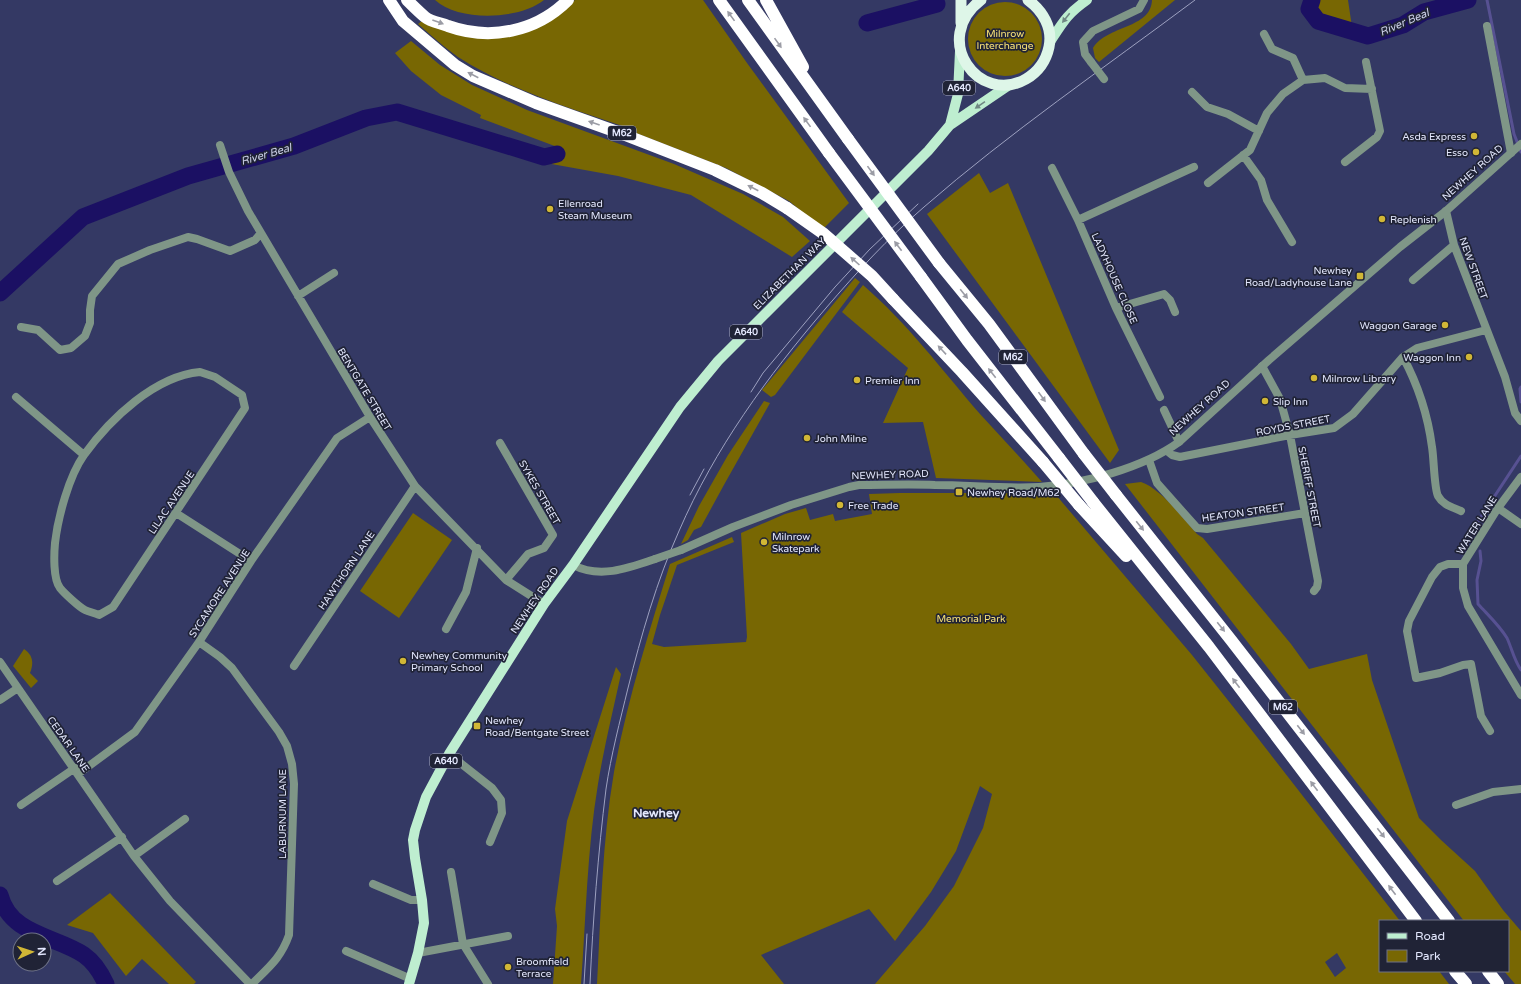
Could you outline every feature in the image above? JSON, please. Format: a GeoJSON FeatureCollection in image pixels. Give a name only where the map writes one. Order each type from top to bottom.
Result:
{"type":"FeatureCollection","features":[{"type":"Feature","properties":{"kind":"highway","name":"M62"},"geometry":{"type":"LineString","coordinates":[[389,0],[403,20],[455,65],[473,76],[536,103],[620,133],[715,170],[762,193],[830,239],[872,276],[962,372],[1043,462],[1079,505],[1209,647]]}},
{"type":"Feature","properties":{"kind":"highway"},"geometry":{"type":"LineString","coordinates":[[407,0],[427,18],[472,33],[490,34],[507,32],[537,23],[549,16],[568,0]]}},
{"type":"Feature","properties":{"kind":"highway","name":"M62"},"geometry":{"type":"LineString","coordinates":[[720,0],[829,153],[966,340],[1092,502],[1209,647],[1415,920]]}},
{"type":"Feature","properties":{"kind":"highway","name":"M62"},"geometry":{"type":"LineString","coordinates":[[748,0],[834,122],[939,263],[989,324],[1084,454],[1231,640],[1448,920]]}},
{"type":"Feature","properties":{"kind":"highway","name":"M62"},"geometry":{"type":"LineString","coordinates":[[766,0],[834,122]]}},
{"type":"Feature","properties":{"kind":"highway"},"geometry":{"type":"LineString","coordinates":[[961,0],[961,26]]}},
{"type":"Feature","properties":{"kind":"highway","name":"A640"},"geometry":{"type":"LineString","coordinates":[[981,0],[972,7],[965,16],[961,26],[959,38],[960,51],[965,63],[974,73],[984,80],[996,84],[1009,85],[1022,82],[1033,75],[1042,66],[1050,42],[1049,29],[1044,17],[1037,7],[1028,0]]}},
{"type":"Feature","properties":{"kind":"highway"},"geometry":{"type":"LineString","coordinates":[[1456,972],[1466,984]]}},
{"type":"Feature","properties":{"kind":"highway"},"geometry":{"type":"LineString","coordinates":[[1489,972],[1498,984]]}},
{"type":"Feature","properties":{"kind":"main road","name":"A640"},"geometry":{"type":"LineString","coordinates":[[1050,42],[1065,18],[1072,10],[1087,0]]}},
{"type":"Feature","properties":{"kind":"main road","name":"ELIZABETHAN WAY"},"geometry":{"type":"LineString","coordinates":[[950,125],[958,94],[960,51]]}},
{"type":"Feature","properties":{"kind":"main road","name":"ELIZABETHAN WAY"},"geometry":{"type":"LineString","coordinates":[[574,565],[680,407],[718,361],[928,151],[950,125],[1009,85]]}},
{"type":"Feature","properties":{"kind":"main road","name":"NEWHEY ROAD"},"geometry":{"type":"LineString","coordinates":[[410,981],[418,953],[424,923],[413,840],[426,797],[449,754],[544,604],[574,565]]}},
{"type":"Feature","properties":{"kind":"street"},"geometry":{"type":"LineString","coordinates":[[1104,80],[1085,54],[1084,42],[1093,30],[1139,9],[1144,0]]}},
{"type":"Feature","properties":{"kind":"street"},"geometry":{"type":"LineString","coordinates":[[1487,26],[1513,152]]}},
{"type":"Feature","properties":{"kind":"street"},"geometry":{"type":"LineString","coordinates":[[1264,34],[1272,49],[1293,58],[1304,80]]}},
{"type":"Feature","properties":{"kind":"street"},"geometry":{"type":"LineString","coordinates":[[1345,162],[1377,137],[1380,131],[1366,62]]}},
{"type":"Feature","properties":{"kind":"street"},"geometry":{"type":"LineString","coordinates":[[1208,183],[1250,150],[1267,113],[1283,94],[1304,80],[1326,78],[1345,88],[1372,89]]}},
{"type":"Feature","properties":{"kind":"street"},"geometry":{"type":"LineString","coordinates":[[1192,92],[1207,107],[1228,114],[1259,131]]}},
{"type":"Feature","properties":{"kind":"street","name":"NEWHEY ROAD"},"geometry":{"type":"LineString","coordinates":[[574,565],[590,571],[607,572],[628,568],[681,550],[733,527],[791,505],[859,485],[1065,485],[1114,472],[1149,460],[1167,451],[1179,442],[1262,366],[1400,247],[1446,211],[1521,144]]}},
{"type":"Feature","properties":{"kind":"street","name":"BENTGATE STREET"},"geometry":{"type":"LineString","coordinates":[[220,146],[229,172],[248,211],[370,417],[415,486],[477,548],[506,580],[544,604]]}},
{"type":"Feature","properties":{"kind":"street"},"geometry":{"type":"LineString","coordinates":[[1243,155],[1260,180],[1267,200],[1292,242]]}},
{"type":"Feature","properties":{"kind":"street"},"geometry":{"type":"LineString","coordinates":[[1078,220],[1194,167]]}},
{"type":"Feature","properties":{"kind":"street","name":"LADYHOUSE CLOSE"},"geometry":{"type":"LineString","coordinates":[[1052,168],[1078,220],[1116,308],[1160,397]]}},
{"type":"Feature","properties":{"kind":"street","name":"NEW STREET"},"geometry":{"type":"LineString","coordinates":[[1446,211],[1454,245],[1505,377],[1515,413],[1521,421]]}},
{"type":"Feature","properties":{"kind":"street"},"geometry":{"type":"LineString","coordinates":[[22,327],[38,330],[60,350],[71,348],[85,336],[90,323],[92,296],[118,264],[150,250],[188,237],[230,251],[255,240],[261,233]]}},
{"type":"Feature","properties":{"kind":"street"},"geometry":{"type":"LineString","coordinates":[[1414,280],[1454,245]]}},
{"type":"Feature","properties":{"kind":"street"},"geometry":{"type":"LineString","coordinates":[[298,296],[334,273]]}},
{"type":"Feature","properties":{"kind":"street"},"geometry":{"type":"LineString","coordinates":[[1116,308],[1164,294],[1170,300],[1175,312]]}},
{"type":"Feature","properties":{"kind":"street","name":"ROYDS STREET"},"geometry":{"type":"LineString","coordinates":[[1167,451],[1172,455],[1180,457],[1290,435],[1334,428],[1353,414],[1403,357],[1417,348],[1486,330]]}},
{"type":"Feature","properties":{"kind":"street"},"geometry":{"type":"LineString","coordinates":[[1403,357],[1412,374],[1428,420],[1438,495],[1443,503],[1461,511]]}},
{"type":"Feature","properties":{"kind":"street","name":"SHERIFF STREET"},"geometry":{"type":"LineString","coordinates":[[1262,366],[1280,400],[1290,435],[1318,581],[1317,587],[1314,591]]}},
{"type":"Feature","properties":{"kind":"street","name":"LILAC AVENUE"},"geometry":{"type":"LineString","coordinates":[[200,372],[215,377],[242,395],[245,408],[113,607],[99,615],[84,609],[59,587],[53,560],[57,529],[71,481],[84,455],[120,413],[140,397],[178,377],[200,372]]}},
{"type":"Feature","properties":{"kind":"street"},"geometry":{"type":"LineString","coordinates":[[16,397],[84,455]]}},
{"type":"Feature","properties":{"kind":"street"},"geometry":{"type":"LineString","coordinates":[[1164,410],[1179,442]]}},
{"type":"Feature","properties":{"kind":"street","name":"SYCAMORE AVENUE"},"geometry":{"type":"LineString","coordinates":[[20,805],[76,771],[135,732],[198,642],[251,561],[337,438],[370,417]]}},
{"type":"Feature","properties":{"kind":"street","name":"SYKES STREET"},"geometry":{"type":"LineString","coordinates":[[500,443],[553,535],[544,548],[528,554],[506,580]]}},
{"type":"Feature","properties":{"kind":"street","name":"HEATON STREET"},"geometry":{"type":"LineString","coordinates":[[1149,460],[1158,483],[1197,528],[1207,529],[1305,513]]}},
{"type":"Feature","properties":{"kind":"street","name":"WATER LANE"},"geometry":{"type":"LineString","coordinates":[[1521,477],[1498,508],[1463,564],[1463,588],[1468,606],[1521,694]]}},
{"type":"Feature","properties":{"kind":"street","name":"HAWTHORN LANE"},"geometry":{"type":"LineString","coordinates":[[294,666],[415,486]]}},
{"type":"Feature","properties":{"kind":"street"},"geometry":{"type":"LineString","coordinates":[[1498,508],[1521,524]]}},
{"type":"Feature","properties":{"kind":"street"},"geometry":{"type":"LineString","coordinates":[[176,513],[251,561]]}},
{"type":"Feature","properties":{"kind":"street"},"geometry":{"type":"LineString","coordinates":[[446,629],[466,592],[477,548]]}},
{"type":"Feature","properties":{"kind":"street"},"geometry":{"type":"LineString","coordinates":[[1463,564],[1448,564],[1440,567],[1432,577],[1409,621],[1408,631],[1416,678],[1471,664],[1481,716],[1490,731]]}},
{"type":"Feature","properties":{"kind":"street","name":"LABURNUM LANE"},"geometry":{"type":"LineString","coordinates":[[198,642],[220,656],[232,668],[279,732],[286,746],[292,764],[294,784],[289,935],[284,949],[271,965],[251,984]]}},
{"type":"Feature","properties":{"kind":"street","name":"CEDAR LANE"},"geometry":{"type":"LineString","coordinates":[[0,662],[134,856],[170,901],[251,984]]}},
{"type":"Feature","properties":{"kind":"street"},"geometry":{"type":"LineString","coordinates":[[0,700],[18,688]]}},
{"type":"Feature","properties":{"kind":"street"},"geometry":{"type":"LineString","coordinates":[[449,754],[492,788],[501,800],[502,813],[490,842]]}},
{"type":"Feature","properties":{"kind":"street"},"geometry":{"type":"LineString","coordinates":[[1456,805],[1493,792],[1521,789]]}},
{"type":"Feature","properties":{"kind":"street"},"geometry":{"type":"LineString","coordinates":[[134,856],[185,819]]}},
{"type":"Feature","properties":{"kind":"street"},"geometry":{"type":"LineString","coordinates":[[57,881],[122,837]]}},
{"type":"Feature","properties":{"kind":"street"},"geometry":{"type":"LineString","coordinates":[[451,872],[463,944],[488,984]]}},
{"type":"Feature","properties":{"kind":"street"},"geometry":{"type":"LineString","coordinates":[[373,884],[411,900],[422,900]]}},
{"type":"Feature","properties":{"kind":"street"},"geometry":{"type":"LineString","coordinates":[[418,953],[508,936]]}},
{"type":"Feature","properties":{"kind":"street"},"geometry":{"type":"LineString","coordinates":[[346,952],[410,981]]}},
{"type":"Feature","properties":{"kind":"green space"},"geometry":{"type":"Polygon","coordinates":[[[435,0],[544,0],[533,7],[520,12],[489,16],[459,12],[446,7],[435,0]]]}},
{"type":"Feature","properties":{"kind":"green space"},"geometry":{"type":"Polygon","coordinates":[[[575,0],[703,0],[849,203],[823,229],[789,201],[726,168],[636,133],[637,131],[568,108],[523,90],[479,69],[458,57],[418,24],[423,20],[471,37],[564,10],[575,0]]]}},
{"type":"Feature","properties":{"kind":"green space"},"geometry":{"type":"Polygon","coordinates":[[[1152,0],[1175,0],[1099,62],[1095,58],[1093,48],[1108,35],[1137,22],[1150,9],[1152,0]]]}},
{"type":"Feature","properties":{"kind":"green space"},"geometry":{"type":"Polygon","coordinates":[[[1316,0],[1348,0],[1352,27],[1325,20],[1320,17],[1316,13],[1316,0]]]}},
{"type":"Feature","properties":{"kind":"green space","name":"Milnrow Interchange"},"geometry":{"type":"Polygon","coordinates":[[[1005,2],[1026,8],[1036,18],[1042,39],[1036,60],[1026,70],[1005,76],[984,70],[974,60],[968,39],[974,18],[984,8],[1005,2]]]}},
{"type":"Feature","properties":{"kind":"green space"},"geometry":{"type":"Polygon","coordinates":[[[411,41],[440,65],[472,85],[527,110],[674,164],[743,194],[783,217],[810,241],[792,257],[691,195],[618,176],[546,163],[559,159],[561,155],[560,148],[480,118],[481,115],[441,95],[411,71],[395,53],[411,41]]]}},
{"type":"Feature","properties":{"kind":"green space"},"geometry":{"type":"Polygon","coordinates":[[[979,173],[990,193],[1008,183],[1119,450],[1110,463],[927,214],[979,173]]]}},
{"type":"Feature","properties":{"kind":"green space"},"geometry":{"type":"Polygon","coordinates":[[[855,278],[860,282],[775,395],[771,397],[762,390],[855,278]]]}},
{"type":"Feature","properties":{"kind":"green space"},"geometry":{"type":"Polygon","coordinates":[[[863,285],[910,331],[980,414],[1042,482],[936,478],[923,422],[883,423],[908,368],[842,312],[863,285]]]}},
{"type":"Feature","properties":{"kind":"green space"},"geometry":{"type":"Polygon","coordinates":[[[764,401],[770,403],[701,527],[694,530],[688,540],[681,544],[699,506],[728,455],[764,401]]]}},
{"type":"Feature","properties":{"kind":"green space"},"geometry":{"type":"Polygon","coordinates":[[[1141,482],[1148,485],[1156,490],[1178,512],[1197,534],[1203,538],[1291,644],[1309,669],[1367,654],[1372,680],[1419,818],[1475,871],[1503,910],[1521,931],[1521,984],[1515,984],[1505,972],[1509,972],[1509,920],[1463,920],[1125,484],[1141,482]]]}},
{"type":"Feature","properties":{"kind":"green space","name":"Memorial Park"},"geometry":{"type":"Polygon","coordinates":[[[1010,493],[1048,496],[1056,495],[1192,655],[1399,920],[1379,920],[1379,972],[1440,972],[1449,984],[875,984],[925,926],[954,886],[983,828],[992,794],[980,786],[956,851],[931,892],[895,941],[869,909],[761,955],[784,984],[597,984],[604,851],[614,772],[625,719],[646,641],[670,564],[732,537],[734,542],[677,565],[652,644],[664,647],[746,642],[747,637],[741,533],[785,514],[806,508],[810,520],[833,514],[835,521],[872,514],[869,494],[1010,493]],[[1337,953],[1325,962],[1335,977],[1346,968],[1337,953]]]}},
{"type":"Feature","properties":{"kind":"green space"},"geometry":{"type":"Polygon","coordinates":[[[413,513],[452,540],[399,618],[360,591],[413,513]]]}},
{"type":"Feature","properties":{"kind":"green space"},"geometry":{"type":"Polygon","coordinates":[[[24,649],[27,651],[32,660],[30,673],[38,681],[31,688],[13,666],[24,649]]]}},
{"type":"Feature","properties":{"kind":"green space"},"geometry":{"type":"Polygon","coordinates":[[[616,667],[621,674],[600,770],[591,834],[581,984],[553,984],[557,926],[555,909],[567,821],[616,667]]]}},
{"type":"Feature","properties":{"kind":"green space"},"geometry":{"type":"Polygon","coordinates":[[[110,893],[196,982],[194,984],[169,984],[142,959],[126,976],[93,933],[67,925],[110,893]]]}},
{"type":"Feature","properties":{"kind":"waterway","name":"River Beal"},"geometry":{"type":"LineString","coordinates":[[1312,0],[1309,9],[1318,21],[1368,36],[1403,25],[1424,12],[1468,0]]}},
{"type":"Feature","properties":{"kind":"waterway"},"geometry":{"type":"LineString","coordinates":[[1487,0],[1514,134],[1521,152]]}},
{"type":"Feature","properties":{"kind":"waterway","name":"River Beal"},"geometry":{"type":"LineString","coordinates":[[867,23],[937,4]]}},
{"type":"Feature","properties":{"kind":"waterway","name":"River Beal"},"geometry":{"type":"LineString","coordinates":[[0,293],[83,217],[188,176],[294,146],[366,118],[397,112],[544,157],[557,154]]}},
{"type":"Feature","properties":{"kind":"waterway"},"geometry":{"type":"LineString","coordinates":[[1521,387],[1521,402]]}},
{"type":"Feature","properties":{"kind":"waterway"},"geometry":{"type":"LineString","coordinates":[[1473,529],[1521,456]]}},
{"type":"Feature","properties":{"kind":"waterway"},"geometry":{"type":"LineString","coordinates":[[1480,551],[1481,561],[1477,580],[1478,604],[1504,633],[1521,670]]}},
{"type":"Feature","properties":{"kind":"waterway","name":"River Beal"},"geometry":{"type":"LineString","coordinates":[[0,895],[5,908],[13,919],[35,933],[84,955],[97,968],[106,984]]}},
{"type":"Feature","properties":{"kind":"tram line"},"geometry":{"type":"LineString","coordinates":[[590,984],[596,886],[606,789],[613,751],[638,648],[650,608],[679,531],[693,500],[726,442],[763,387],[804,334],[849,282],[898,231],[924,207],[989,153],[1057,101],[1195,0]]}},
{"type":"Feature","properties":{"kind":"tram line"},"geometry":{"type":"LineString","coordinates":[[751,392],[763,373],[835,287],[870,249],[918,204]]}},
{"type":"Feature","properties":{"kind":"tram line"},"geometry":{"type":"LineString","coordinates":[[690,495],[704,469]]}},
{"type":"Feature","properties":{"kind":"tram line"},"geometry":{"type":"LineString","coordinates":[[584,984],[587,934]]}},
{"type":"Feature","properties":{"kind":"place","name":"Asda Express"},"geometry":{"type":"Point","coordinates":[1474,136]}},
{"type":"Feature","properties":{"kind":"place","name":"Esso"},"geometry":{"type":"Point","coordinates":[1476,152]}},
{"type":"Feature","properties":{"kind":"place","name":"Ellenroad Steam Museum"},"geometry":{"type":"Point","coordinates":[550,209]}},
{"type":"Feature","properties":{"kind":"place","name":"Replenish"},"geometry":{"type":"Point","coordinates":[1382,219]}},
{"type":"Feature","properties":{"kind":"place","name":"Newhey Road/Ladyhouse Lane"},"geometry":{"type":"Point","coordinates":[1360,276]}},
{"type":"Feature","properties":{"kind":"place","name":"Waggon Garage"},"geometry":{"type":"Point","coordinates":[1445,325]}},
{"type":"Feature","properties":{"kind":"place","name":"Waggon Inn"},"geometry":{"type":"Point","coordinates":[1469,357]}},
{"type":"Feature","properties":{"kind":"place","name":"Milnrow Library"},"geometry":{"type":"Point","coordinates":[1314,378]}},
{"type":"Feature","properties":{"kind":"place","name":"Premier Inn"},"geometry":{"type":"Point","coordinates":[857,380]}},
{"type":"Feature","properties":{"kind":"place","name":"Slip Inn"},"geometry":{"type":"Point","coordinates":[1265,401]}},
{"type":"Feature","properties":{"kind":"place","name":"John Milne"},"geometry":{"type":"Point","coordinates":[807,438]}},
{"type":"Feature","properties":{"kind":"place","name":"Newhey Road/M62"},"geometry":{"type":"Point","coordinates":[959,492]}},
{"type":"Feature","properties":{"kind":"place","name":"Free Trade"},"geometry":{"type":"Point","coordinates":[840,505]}},
{"type":"Feature","properties":{"kind":"place","name":"Milnrow Skatepark"},"geometry":{"type":"Point","coordinates":[764,542]}},
{"type":"Feature","properties":{"kind":"place","name":"Newhey Community Primary School"},"geometry":{"type":"Point","coordinates":[403,661]}},
{"type":"Feature","properties":{"kind":"place","name":"Newhey Road/Bentgate Street"},"geometry":{"type":"Point","coordinates":[477,726]}},
{"type":"Feature","properties":{"kind":"place","name":"Broomfield Terrace"},"geometry":{"type":"Point","coordinates":[508,967]}},
{"type":"Feature","properties":{"kind":"district","name":"Newhey"},"geometry":{"type":"Point","coordinates":[656,813]}}]}
